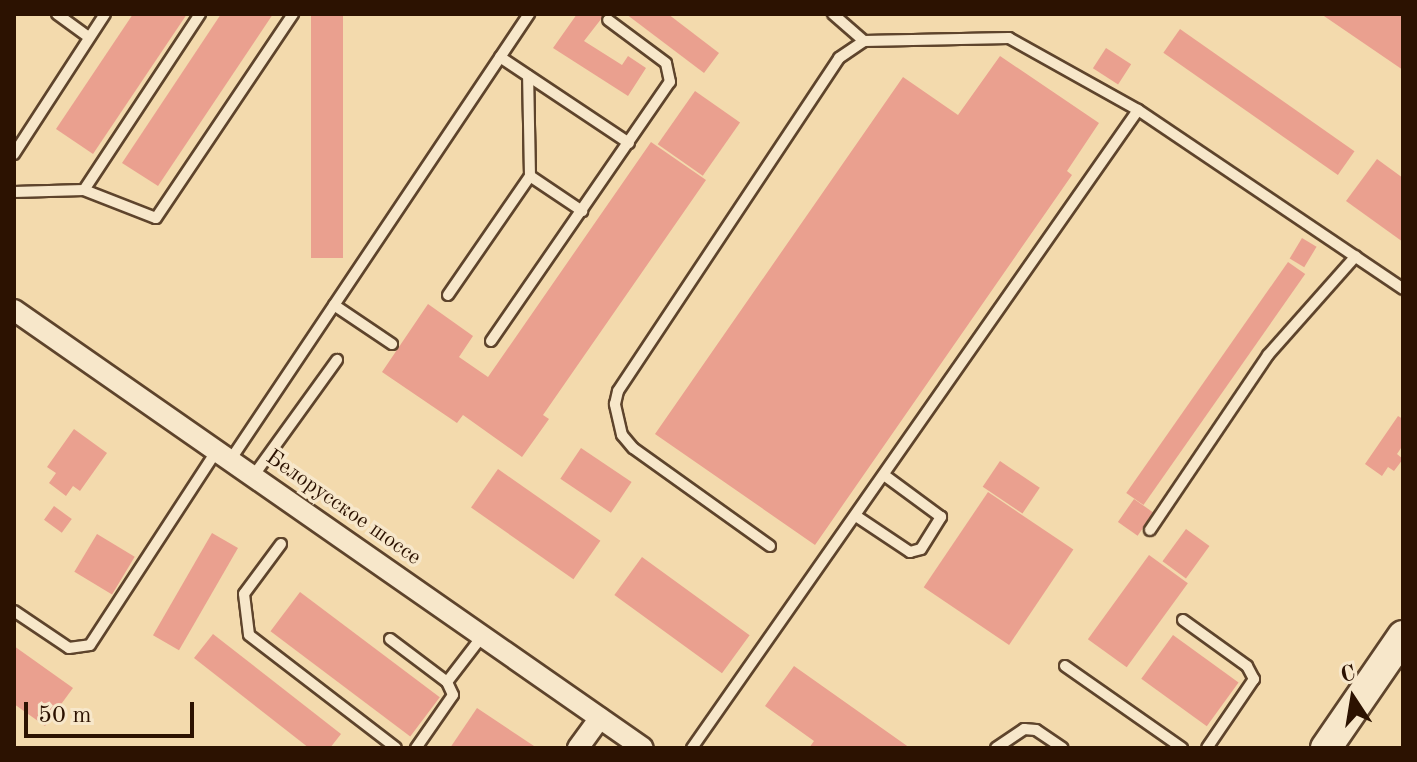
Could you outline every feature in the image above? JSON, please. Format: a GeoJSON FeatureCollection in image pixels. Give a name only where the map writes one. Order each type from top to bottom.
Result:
{"type":"FeatureCollection","features":[{"type":"Feature","properties":{"kind":"street","name":"Белорусское шоссе"},"geometry":{"type":"LineString","coordinates":[[14,310],[643,748]]}},
{"type":"Feature","properties":{"kind":"street"},"geometry":{"type":"LineString","coordinates":[[1326,748],[1403,636]]}},
{"type":"Feature","properties":{"kind":"street"},"geometry":{"type":"LineString","coordinates":[[578,748],[600,718]]}},
{"type":"Feature","properties":{"kind":"lane"},"geometry":{"type":"LineString","coordinates":[[57,14],[89,37]]}},
{"type":"Feature","properties":{"kind":"lane"},"geometry":{"type":"LineString","coordinates":[[14,154],[105,14]]}},
{"type":"Feature","properties":{"kind":"lane"},"geometry":{"type":"LineString","coordinates":[[84,190],[200,14]]}},
{"type":"Feature","properties":{"kind":"lane"},"geometry":{"type":"LineString","coordinates":[[14,192],[84,190],[156,218],[293,14]]}},
{"type":"Feature","properties":{"kind":"lane"},"geometry":{"type":"LineString","coordinates":[[14,611],[69,648],[90,645],[334,305],[529,14]]}},
{"type":"Feature","properties":{"kind":"lane"},"geometry":{"type":"LineString","coordinates":[[833,14],[864,41]]}},
{"type":"Feature","properties":{"kind":"lane"},"geometry":{"type":"LineString","coordinates":[[491,341],[670,82],[666,63],[608,20]]}},
{"type":"Feature","properties":{"kind":"lane"},"geometry":{"type":"LineString","coordinates":[[770,546],[633,448],[622,435],[615,404],[618,391],[839,58],[864,41],[1009,38],[1138,110],[1403,289]]}},
{"type":"Feature","properties":{"kind":"lane"},"geometry":{"type":"LineString","coordinates":[[500,57],[629,143]]}},
{"type":"Feature","properties":{"kind":"lane"},"geometry":{"type":"LineString","coordinates":[[448,295],[530,176],[528,76]]}},
{"type":"Feature","properties":{"kind":"lane"},"geometry":{"type":"LineString","coordinates":[[692,748],[1138,110]]}},
{"type":"Feature","properties":{"kind":"lane"},"geometry":{"type":"LineString","coordinates":[[530,176],[582,211]]}},
{"type":"Feature","properties":{"kind":"lane"},"geometry":{"type":"LineString","coordinates":[[1150,530],[1268,355],[1356,256]]}},
{"type":"Feature","properties":{"kind":"lane"},"geometry":{"type":"LineString","coordinates":[[334,305],[392,344]]}},
{"type":"Feature","properties":{"kind":"lane"},"geometry":{"type":"LineString","coordinates":[[254,475],[337,360]]}},
{"type":"Feature","properties":{"kind":"lane"},"geometry":{"type":"LineString","coordinates":[[856,516],[910,552],[921,549],[941,517],[884,475]]}},
{"type":"Feature","properties":{"kind":"lane"},"geometry":{"type":"LineString","coordinates":[[281,544],[244,594],[249,635],[396,748]]}},
{"type":"Feature","properties":{"kind":"lane"},"geometry":{"type":"LineString","coordinates":[[1183,620],[1247,666],[1254,679],[1207,748]]}},
{"type":"Feature","properties":{"kind":"lane"},"geometry":{"type":"LineString","coordinates":[[447,682],[483,635]]}},
{"type":"Feature","properties":{"kind":"lane"},"geometry":{"type":"LineString","coordinates":[[390,639],[447,682],[452,701],[416,748]]}},
{"type":"Feature","properties":{"kind":"lane"},"geometry":{"type":"LineString","coordinates":[[1065,666],[1182,748]]}},
{"type":"Feature","properties":{"kind":"lane"},"geometry":{"type":"LineString","coordinates":[[996,748],[1024,729],[1036,730],[1063,748]]}},
{"type":"Feature","properties":{"kind":"building"},"geometry":{"type":"Polygon","coordinates":[[[133,14],[187,14],[93,154],[56,129],[133,14]]]}},
{"type":"Feature","properties":{"kind":"building"},"geometry":{"type":"Polygon","coordinates":[[[221,14],[273,14],[158,186],[122,163],[221,14]]]}},
{"type":"Feature","properties":{"kind":"building"},"geometry":{"type":"Polygon","coordinates":[[[311,14],[343,14],[343,258],[311,258],[311,14]]]}},
{"type":"Feature","properties":{"kind":"building"},"geometry":{"type":"Polygon","coordinates":[[[577,14],[605,14],[584,41],[622,65],[628,56],[646,68],[628,96],[553,48],[577,14]]]}},
{"type":"Feature","properties":{"kind":"building"},"geometry":{"type":"Polygon","coordinates":[[[626,14],[668,14],[719,53],[704,73],[626,14]]]}},
{"type":"Feature","properties":{"kind":"building"},"geometry":{"type":"Polygon","coordinates":[[[1321,14],[1403,14],[1403,70],[1321,14]]]}},
{"type":"Feature","properties":{"kind":"building"},"geometry":{"type":"Polygon","coordinates":[[[1180,29],[1354,151],[1338,175],[1163,53],[1180,29]]]}},
{"type":"Feature","properties":{"kind":"building"},"geometry":{"type":"Polygon","coordinates":[[[1106,48],[1131,64],[1118,84],[1093,68],[1106,48]]]}},
{"type":"Feature","properties":{"kind":"building"},"geometry":{"type":"Polygon","coordinates":[[[1000,56],[1099,123],[1067,171],[1072,175],[815,545],[655,434],[903,77],[958,115],[1000,56]]]}},
{"type":"Feature","properties":{"kind":"building"},"geometry":{"type":"Polygon","coordinates":[[[695,91],[740,123],[703,176],[658,144],[695,91]]]}},
{"type":"Feature","properties":{"kind":"building"},"geometry":{"type":"Polygon","coordinates":[[[651,142],[706,180],[543,415],[549,419],[522,457],[463,415],[457,423],[382,372],[428,304],[473,336],[459,357],[488,377],[651,142]]]}},
{"type":"Feature","properties":{"kind":"building"},"geometry":{"type":"Polygon","coordinates":[[[1377,159],[1403,178],[1403,242],[1346,201],[1377,159]]]}},
{"type":"Feature","properties":{"kind":"building"},"geometry":{"type":"Polygon","coordinates":[[[1302,238],[1317,247],[1304,267],[1290,259],[1302,238]]]}},
{"type":"Feature","properties":{"kind":"building"},"geometry":{"type":"Polygon","coordinates":[[[1288,262],[1305,274],[1143,505],[1126,493],[1288,262]]]}},
{"type":"Feature","properties":{"kind":"building"},"geometry":{"type":"Polygon","coordinates":[[[1398,416],[1403,419],[1403,445],[1397,454],[1403,459],[1394,471],[1388,467],[1382,476],[1365,464],[1398,416]]]}},
{"type":"Feature","properties":{"kind":"building"},"geometry":{"type":"Polygon","coordinates":[[[74,429],[107,453],[80,491],[73,486],[66,496],[49,483],[56,473],[47,467],[74,429]]]}},
{"type":"Feature","properties":{"kind":"building"},"geometry":{"type":"Polygon","coordinates":[[[581,448],[632,482],[611,513],[560,479],[581,448]]]}},
{"type":"Feature","properties":{"kind":"building"},"geometry":{"type":"Polygon","coordinates":[[[1000,461],[1040,488],[1022,514],[983,487],[1000,461]]]}},
{"type":"Feature","properties":{"kind":"building"},"geometry":{"type":"Polygon","coordinates":[[[498,469],[600,541],[573,579],[471,508],[498,469]]]}},
{"type":"Feature","properties":{"kind":"building"},"geometry":{"type":"Polygon","coordinates":[[[988,492],[1073,550],[1009,645],[924,587],[988,492]]]}},
{"type":"Feature","properties":{"kind":"building"},"geometry":{"type":"Polygon","coordinates":[[[1134,499],[1154,513],[1138,536],[1118,522],[1134,499]]]}},
{"type":"Feature","properties":{"kind":"building"},"geometry":{"type":"Polygon","coordinates":[[[54,506],[72,519],[62,533],[44,520],[54,506]]]}},
{"type":"Feature","properties":{"kind":"building"},"geometry":{"type":"Polygon","coordinates":[[[1186,529],[1209,546],[1186,578],[1162,561],[1186,529]]]}},
{"type":"Feature","properties":{"kind":"building"},"geometry":{"type":"Polygon","coordinates":[[[212,533],[238,548],[179,650],[153,635],[212,533]]]}},
{"type":"Feature","properties":{"kind":"building"},"geometry":{"type":"Polygon","coordinates":[[[97,534],[135,557],[112,594],[74,572],[97,534]]]}},
{"type":"Feature","properties":{"kind":"building"},"geometry":{"type":"Polygon","coordinates":[[[1149,555],[1188,583],[1127,667],[1088,639],[1149,555]]]}},
{"type":"Feature","properties":{"kind":"building"},"geometry":{"type":"Polygon","coordinates":[[[642,557],[750,635],[722,673],[614,595],[642,557]]]}},
{"type":"Feature","properties":{"kind":"building"},"geometry":{"type":"Polygon","coordinates":[[[300,592],[440,697],[410,736],[271,631],[300,592]]]}},
{"type":"Feature","properties":{"kind":"building"},"geometry":{"type":"Polygon","coordinates":[[[213,634],[341,734],[330,748],[309,748],[194,658],[213,634]]]}},
{"type":"Feature","properties":{"kind":"building"},"geometry":{"type":"Polygon","coordinates":[[[1173,635],[1239,683],[1207,726],[1141,679],[1173,635]]]}},
{"type":"Feature","properties":{"kind":"building"},"geometry":{"type":"Polygon","coordinates":[[[14,646],[73,688],[45,726],[14,704],[14,646]]]}},
{"type":"Feature","properties":{"kind":"building"},"geometry":{"type":"Polygon","coordinates":[[[794,666],[910,748],[809,748],[814,741],[765,706],[794,666]]]}},
{"type":"Feature","properties":{"kind":"building"},"geometry":{"type":"Polygon","coordinates":[[[477,708],[537,748],[450,748],[477,708]]]}}]}
